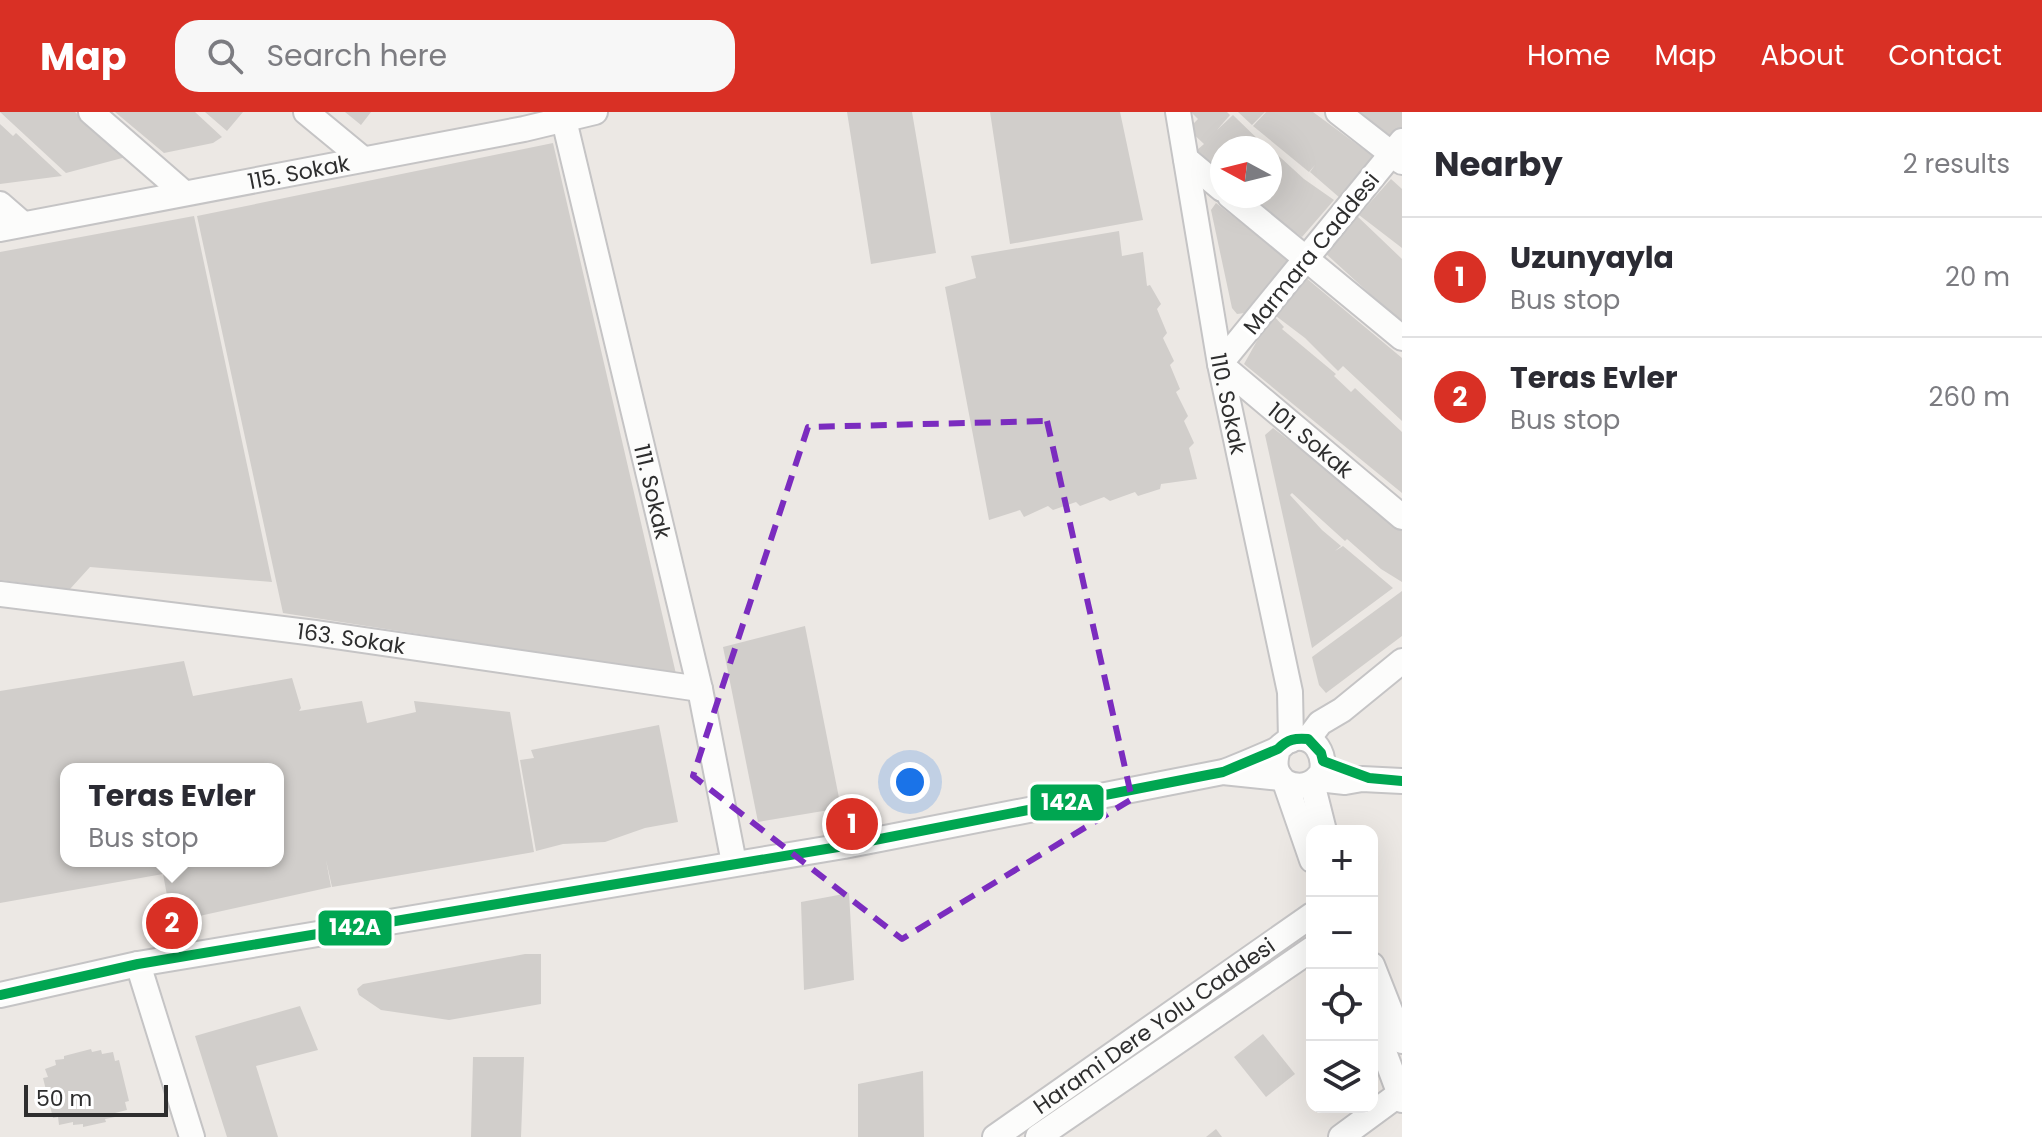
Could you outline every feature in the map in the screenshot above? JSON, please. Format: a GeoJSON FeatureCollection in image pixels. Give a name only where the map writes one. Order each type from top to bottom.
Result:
{"type":"FeatureCollection","features":[{"type":"Feature","properties":{"kind":"street"},"geometry":{"type":"LineString","coordinates":[[91,112],[183,192]]}},
{"type":"Feature","properties":{"kind":"street"},"geometry":{"type":"LineString","coordinates":[[306,112],[363,159]]}},
{"type":"Feature","properties":{"kind":"street"},"geometry":{"type":"LineString","coordinates":[[504,112],[524,129]]}},
{"type":"Feature","properties":{"kind":"street","name":"115. Sokak"},"geometry":{"type":"LineString","coordinates":[[12,226],[524,129],[595,112]]}},
{"type":"Feature","properties":{"kind":"street","name":"110. Sokak"},"geometry":{"type":"LineString","coordinates":[[1178,112],[1220,364],[1290,692],[1300,710],[1306,755]]}},
{"type":"Feature","properties":{"kind":"street"},"geometry":{"type":"LineString","coordinates":[[1338,112],[1399,152]]}},
{"type":"Feature","properties":{"kind":"street","name":"111. Sokak"},"geometry":{"type":"LineString","coordinates":[[564,120],[700,689],[734,863]]}},
{"type":"Feature","properties":{"kind":"street","name":"Marmara Caddesi"},"geometry":{"type":"LineString","coordinates":[[1220,364],[1399,152]]}},
{"type":"Feature","properties":{"kind":"street"},"geometry":{"type":"LineString","coordinates":[[1186,159],[1210,179]]}},
{"type":"Feature","properties":{"kind":"street"},"geometry":{"type":"LineString","coordinates":[[0,204],[12,226]]}},
{"type":"Feature","properties":{"kind":"street"},"geometry":{"type":"LineString","coordinates":[[1244,208],[1402,338]]}},
{"type":"Feature","properties":{"kind":"street","name":"101. Sokak"},"geometry":{"type":"LineString","coordinates":[[1220,364],[1402,517]]}},
{"type":"Feature","properties":{"kind":"street","name":"163. Sokak"},"geometry":{"type":"LineString","coordinates":[[0,594],[315,633],[700,689]]}},
{"type":"Feature","properties":{"kind":"street"},"geometry":{"type":"LineString","coordinates":[[1223,772],[1283,780],[1301,786],[1306,755],[1320,723],[1342,710],[1402,661]]}},
{"type":"Feature","properties":{"kind":"street"},"geometry":{"type":"LineString","coordinates":[[0,995],[138,964],[844,846],[1306,755]]}},
{"type":"Feature","properties":{"kind":"street"},"geometry":{"type":"LineString","coordinates":[[1306,755],[1323,825]]}},
{"type":"Feature","properties":{"kind":"street"},"geometry":{"type":"LineString","coordinates":[[1306,843],[1276,769],[1275,759],[1306,755],[1345,782],[1362,779],[1402,781]]}},
{"type":"Feature","properties":{"kind":"street","name":"Harami Dere Yolu Caddesi"},"geometry":{"type":"LineString","coordinates":[[995,1137],[1306,919]]}},
{"type":"Feature","properties":{"kind":"street","name":"Harami Dere Yolu Caddesi"},"geometry":{"type":"LineString","coordinates":[[1038,1137],[1306,953]]}},
{"type":"Feature","properties":{"kind":"street"},"geometry":{"type":"LineString","coordinates":[[138,964],[192,1137]]}},
{"type":"Feature","properties":{"kind":"street"},"geometry":{"type":"LineString","coordinates":[[1374,969],[1402,1041]]}},
{"type":"Feature","properties":{"kind":"street"},"geometry":{"type":"LineString","coordinates":[[1341,1137],[1401,1096],[1378,1036]]}},
{"type":"Feature","properties":{"kind":"highlighted area"},"geometry":{"type":"Polygon","coordinates":[[[1047,421],[1132,799],[902,939],[693,776],[808,427],[1047,421]]]}},
{"type":"Feature","properties":{"kind":"building"},"geometry":{"type":"Polygon","coordinates":[[[0,112],[75,112],[126,157],[66,173],[0,112]]]}},
{"type":"Feature","properties":{"kind":"building"},"geometry":{"type":"Polygon","coordinates":[[[115,112],[195,112],[222,137],[213,143],[164,153],[115,112]]]}},
{"type":"Feature","properties":{"kind":"building"},"geometry":{"type":"Polygon","coordinates":[[[205,112],[243,112],[227,131],[205,112]]]}},
{"type":"Feature","properties":{"kind":"building"},"geometry":{"type":"Polygon","coordinates":[[[345,112],[371,112],[361,125],[345,112]]]}},
{"type":"Feature","properties":{"kind":"building"},"geometry":{"type":"Polygon","coordinates":[[[847,112],[912,112],[936,253],[871,264],[847,112]]]}},
{"type":"Feature","properties":{"kind":"building"},"geometry":{"type":"Polygon","coordinates":[[[990,112],[1120,112],[1143,220],[1010,244],[990,112]]]}},
{"type":"Feature","properties":{"kind":"building"},"geometry":{"type":"Polygon","coordinates":[[[1191,112],[1227,112],[1230,115],[1217,130],[1233,115],[1255,136],[1210,136],[1210,162],[1197,150],[1204,144],[1188,129],[1198,119],[1191,112]]]}},
{"type":"Feature","properties":{"kind":"building"},"geometry":{"type":"Polygon","coordinates":[[[1238,112],[1265,112],[1252,125],[1238,112]]]}},
{"type":"Feature","properties":{"kind":"building"},"geometry":{"type":"Polygon","coordinates":[[[1266,112],[1313,112],[1374,157],[1340,198],[1310,172],[1315,165],[1309,172],[1282,150],[1282,136],[1265,136],[1253,126],[1266,112]]]}},
{"type":"Feature","properties":{"kind":"building"},"geometry":{"type":"Polygon","coordinates":[[[1352,112],[1402,112],[1402,127],[1389,142],[1352,112]]]}},
{"type":"Feature","properties":{"kind":"building"},"geometry":{"type":"Polygon","coordinates":[[[0,124],[13,136],[16,133],[62,176],[0,184],[0,124]]]}},
{"type":"Feature","properties":{"kind":"building"},"geometry":{"type":"Polygon","coordinates":[[[553,143],[676,674],[283,613],[197,216],[553,143]]]}},
{"type":"Feature","properties":{"kind":"building"},"geometry":{"type":"Polygon","coordinates":[[[1282,159],[1334,200],[1302,237],[1262,208],[1282,208],[1282,159]]]}},
{"type":"Feature","properties":{"kind":"building"},"geometry":{"type":"Polygon","coordinates":[[[1391,179],[1402,189],[1402,248],[1359,215],[1391,179]]]}},
{"type":"Feature","properties":{"kind":"building"},"geometry":{"type":"Polygon","coordinates":[[[1222,208],[1290,261],[1245,313],[1237,314],[1232,308],[1211,210],[1222,208]]]}},
{"type":"Feature","properties":{"kind":"building"},"geometry":{"type":"Polygon","coordinates":[[[1356,215],[1402,259],[1402,320],[1324,252],[1356,215]]]}},
{"type":"Feature","properties":{"kind":"building"},"geometry":{"type":"Polygon","coordinates":[[[194,216],[272,582],[90,567],[70,589],[0,580],[0,252],[194,216]]]}},
{"type":"Feature","properties":{"kind":"building"},"geometry":{"type":"Polygon","coordinates":[[[1119,231],[1122,256],[1143,252],[1147,286],[1150,285],[1161,304],[1157,309],[1167,333],[1163,338],[1174,361],[1170,365],[1180,389],[1176,392],[1188,416],[1184,421],[1194,443],[1189,448],[1197,479],[1161,484],[1160,489],[1138,496],[1135,492],[1110,501],[1104,497],[1080,506],[1076,502],[1053,510],[1048,506],[1024,517],[1020,510],[989,520],[945,287],[976,278],[971,256],[1119,231]]]}},
{"type":"Feature","properties":{"kind":"building"},"geometry":{"type":"Polygon","coordinates":[[[1305,277],[1402,358],[1402,421],[1343,366],[1338,371],[1305,338],[1272,313],[1305,277]]]}},
{"type":"Feature","properties":{"kind":"building"},"geometry":{"type":"Polygon","coordinates":[[[1272,314],[1284,327],[1282,329],[1336,374],[1334,376],[1351,392],[1355,388],[1402,432],[1402,493],[1244,364],[1272,314]]]}},
{"type":"Feature","properties":{"kind":"building"},"geometry":{"type":"Polygon","coordinates":[[[1273,428],[1402,527],[1402,582],[1381,569],[1347,539],[1345,541],[1292,493],[1290,495],[1341,546],[1335,551],[1343,546],[1393,588],[1312,648],[1265,435],[1273,428]]]}},
{"type":"Feature","properties":{"kind":"building"},"geometry":{"type":"Polygon","coordinates":[[[1402,591],[1402,636],[1326,693],[1319,685],[1312,657],[1402,591]]]}},
{"type":"Feature","properties":{"kind":"building"},"geometry":{"type":"Polygon","coordinates":[[[805,626],[841,808],[758,822],[723,647],[805,626]]]}},
{"type":"Feature","properties":{"kind":"building"},"geometry":{"type":"Polygon","coordinates":[[[184,661],[193,696],[292,678],[301,708],[299,711],[362,701],[367,723],[416,712],[414,701],[510,712],[534,852],[332,887],[326,860],[331,887],[172,922],[163,874],[0,903],[0,691],[184,661]]]}},
{"type":"Feature","properties":{"kind":"building"},"geometry":{"type":"Polygon","coordinates":[[[659,725],[678,822],[645,828],[605,842],[563,844],[536,851],[520,760],[534,758],[531,750],[659,725]]]}},
{"type":"Feature","properties":{"kind":"building"},"geometry":{"type":"Polygon","coordinates":[[[849,893],[854,980],[804,990],[801,902],[849,893]]]}},
{"type":"Feature","properties":{"kind":"building"},"geometry":{"type":"Polygon","coordinates":[[[525,954],[541,954],[541,1004],[449,1020],[381,1010],[359,995],[357,989],[363,984],[525,954]]]}},
{"type":"Feature","properties":{"kind":"building"},"geometry":{"type":"Polygon","coordinates":[[[300,1006],[318,1050],[256,1066],[278,1137],[227,1137],[195,1036],[300,1006]]]}},
{"type":"Feature","properties":{"kind":"building"},"geometry":{"type":"Polygon","coordinates":[[[1263,1034],[1295,1074],[1266,1097],[1234,1057],[1263,1034]]]}},
{"type":"Feature","properties":{"kind":"building"},"geometry":{"type":"Polygon","coordinates":[[[91,1049],[92,1052],[101,1050],[102,1054],[113,1052],[115,1061],[119,1060],[129,1101],[125,1102],[127,1110],[115,1113],[115,1117],[105,1119],[106,1122],[83,1127],[83,1124],[73,1125],[73,1122],[59,1125],[58,1117],[53,1118],[43,1078],[48,1077],[45,1069],[56,1065],[55,1060],[64,1059],[64,1056],[91,1049]]]}},
{"type":"Feature","properties":{"kind":"building"},"geometry":{"type":"Polygon","coordinates":[[[473,1057],[524,1057],[521,1137],[471,1137],[473,1057]]]}},
{"type":"Feature","properties":{"kind":"building"},"geometry":{"type":"Polygon","coordinates":[[[923,1071],[924,1137],[858,1137],[858,1084],[923,1071]]]}},
{"type":"Feature","properties":{"kind":"building"},"geometry":{"type":"Polygon","coordinates":[[[1216,1129],[1222,1137],[1206,1137],[1216,1129]]]}},
{"type":"Feature","properties":{"kind":"transit line","name":"142A"},"geometry":{"type":"LineString","coordinates":[[0,995],[138,964],[844,846],[1223,772],[1295,739],[1308,739],[1321,753],[1323,761],[1369,778],[1402,781]]}},
{"type":"Feature","properties":{"kind":"place","name":"Uzunyayla"},"geometry":{"type":"Point","coordinates":[852,824]}},
{"type":"Feature","properties":{"kind":"place","name":"Teras Evler"},"geometry":{"type":"Point","coordinates":[172,923]}}]}
